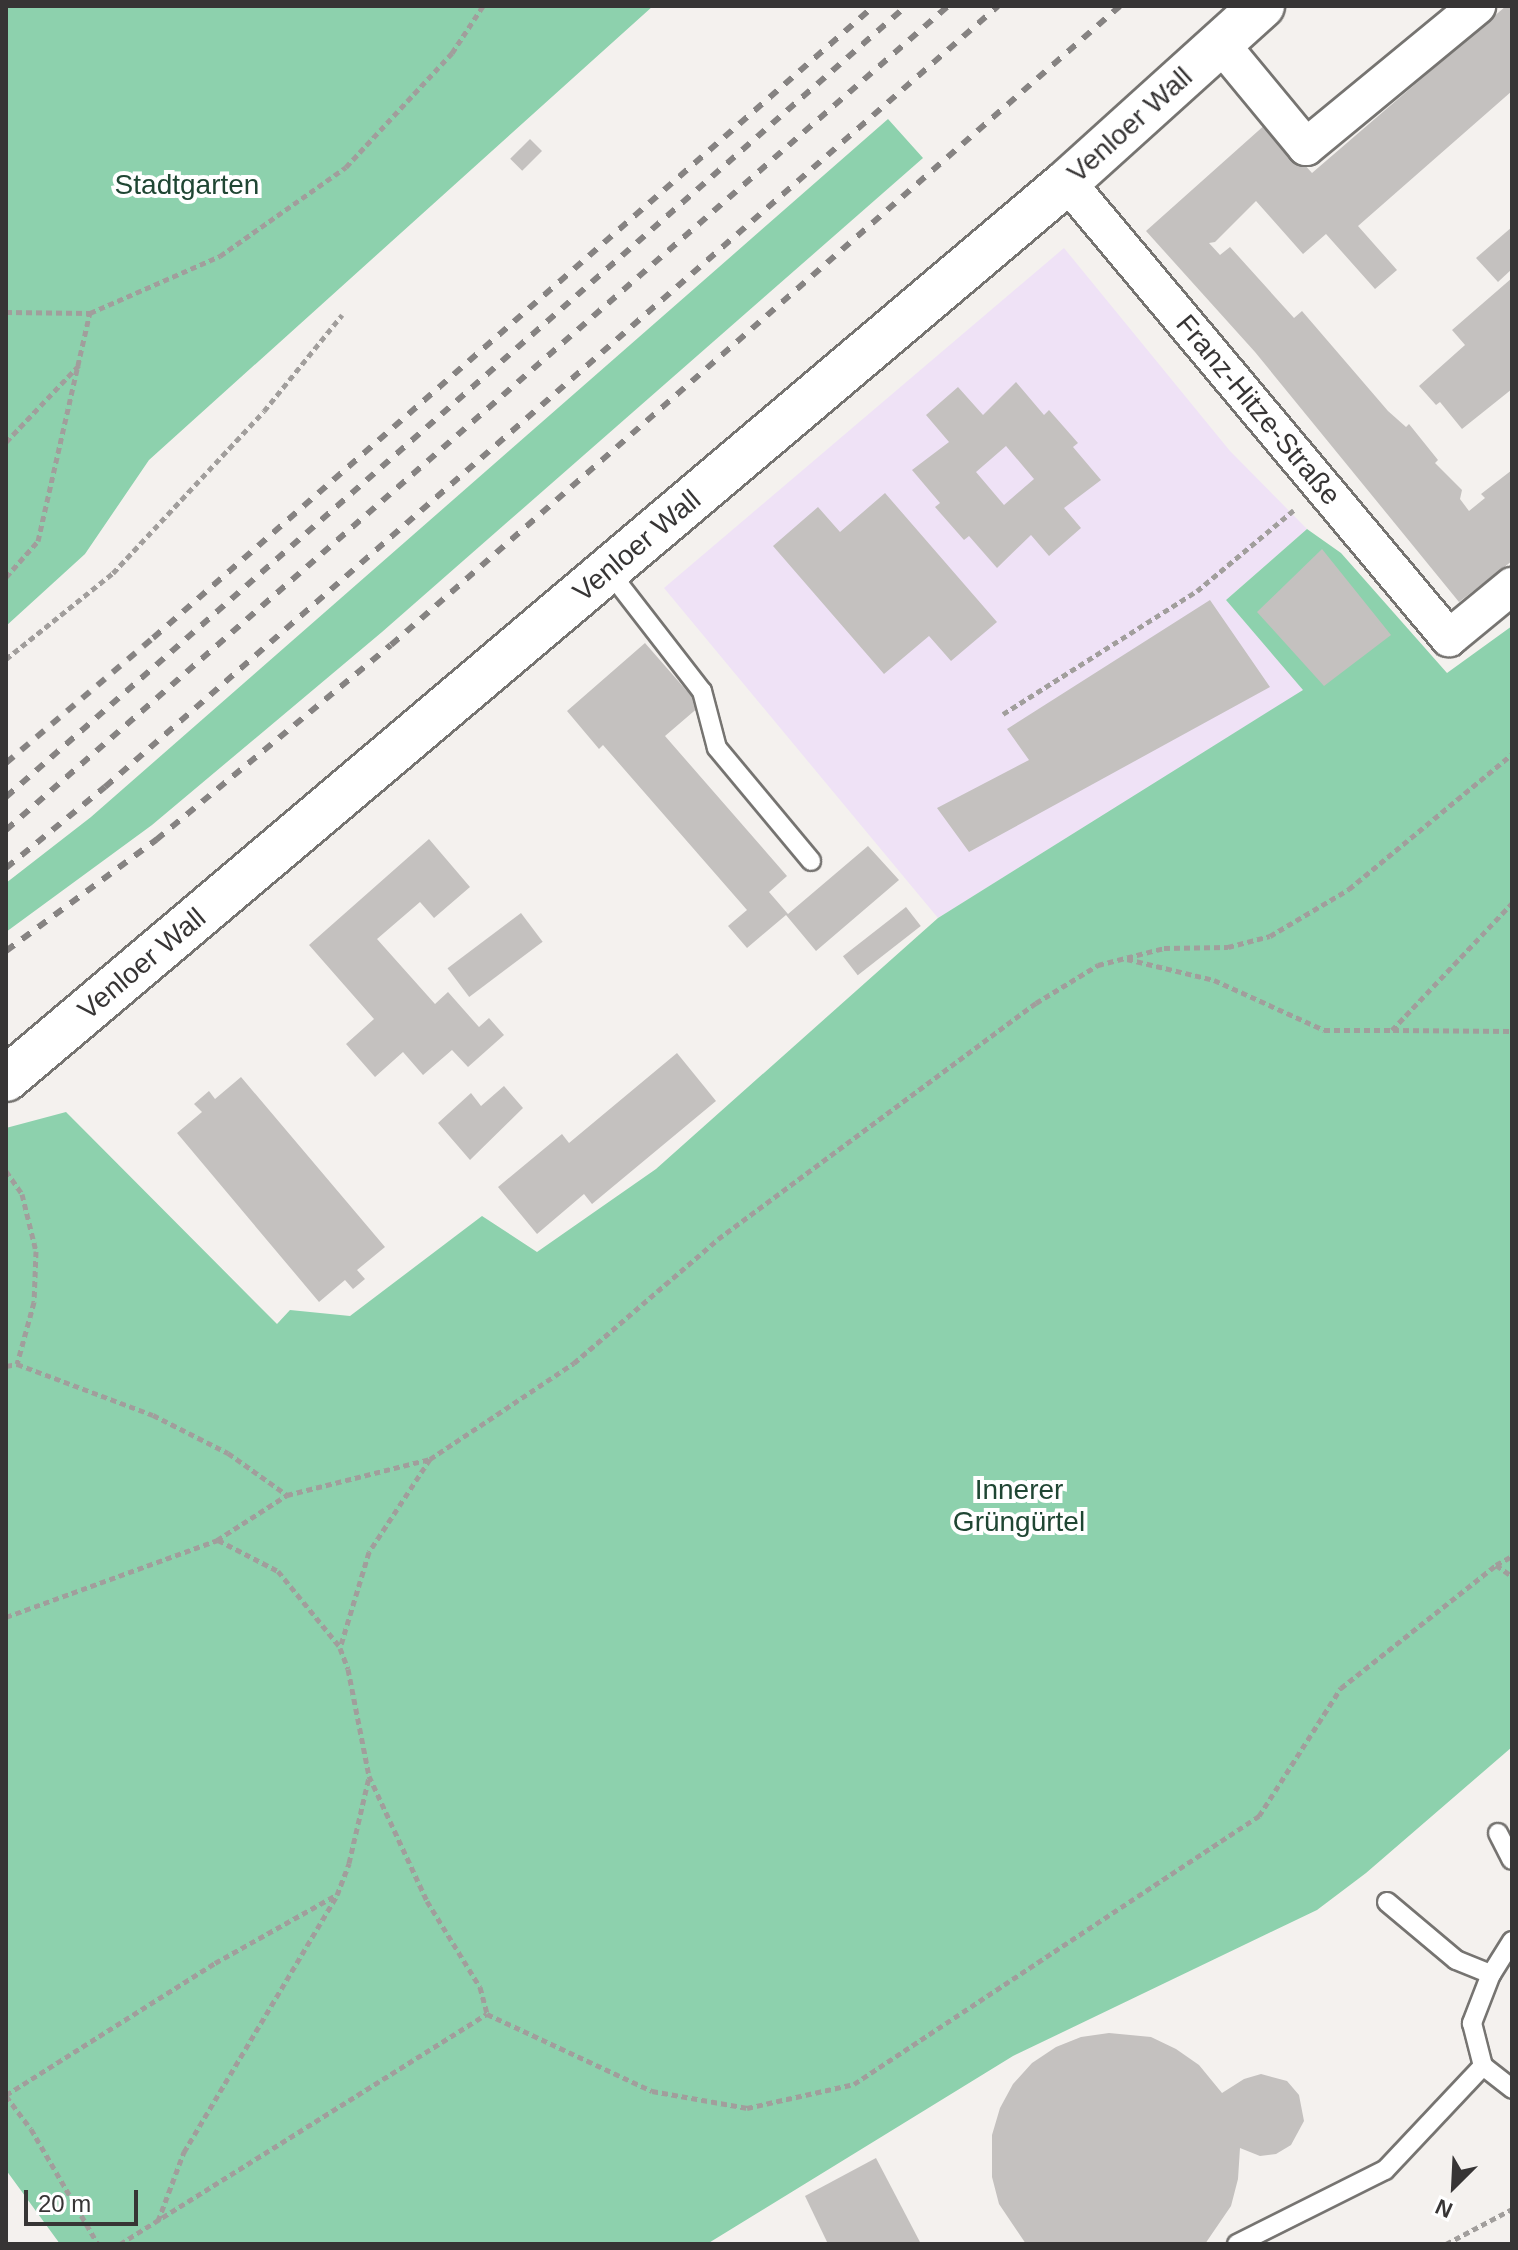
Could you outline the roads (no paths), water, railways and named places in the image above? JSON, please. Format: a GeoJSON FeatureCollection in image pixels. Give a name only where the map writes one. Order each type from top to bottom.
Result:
{"type":"FeatureCollection","features":[{"type":"Feature","properties":{"kind":"street","name":"Venloer Wall"},"geometry":{"type":"LineString","coordinates":[[6,1079],[1067,182],[1262,6]]}},
{"type":"Feature","properties":{"kind":"street"},"geometry":{"type":"LineString","coordinates":[[1220,43],[1306,147],[1477,6]]}},
{"type":"Feature","properties":{"kind":"street","name":"Franz-Hitze-Straße"},"geometry":{"type":"LineString","coordinates":[[1067,182],[1449,638],[1512,586]]}},
{"type":"Feature","properties":{"kind":"lane"},"geometry":{"type":"LineString","coordinates":[[608,570],[702,691],[717,748],[811,861]]}},
{"type":"Feature","properties":{"kind":"lane"},"geometry":{"type":"LineString","coordinates":[[1498,1833],[1512,1860]]}},
{"type":"Feature","properties":{"kind":"lane"},"geometry":{"type":"LineString","coordinates":[[1387,1902],[1456,1960],[1491,1974]]}},
{"type":"Feature","properties":{"kind":"lane"},"geometry":{"type":"LineString","coordinates":[[1512,1941],[1491,1974],[1472,2023],[1483,2066],[1512,2089]]}},
{"type":"Feature","properties":{"kind":"lane"},"geometry":{"type":"LineString","coordinates":[[1237,2244],[1385,2170],[1483,2066]]}},
{"type":"Feature","properties":{"kind":"railway"},"geometry":{"type":"LineString","coordinates":[[6,763],[153,638],[874,6]]}},
{"type":"Feature","properties":{"kind":"railway"},"geometry":{"type":"LineString","coordinates":[[6,797],[906,6]]}},
{"type":"Feature","properties":{"kind":"railway"},"geometry":{"type":"LineString","coordinates":[[6,830],[948,6]]}},
{"type":"Feature","properties":{"kind":"railway"},"geometry":{"type":"LineString","coordinates":[[6,868],[105,787],[998,6]]}},
{"type":"Feature","properties":{"kind":"railway"},"geometry":{"type":"LineString","coordinates":[[6,951],[156,840],[391,645],[1120,6]]}},
{"type":"Feature","properties":{"kind":"park label","name":"Stadtgarten"},"geometry":{"type":"Point","coordinates":[187,185]}},
{"type":"Feature","properties":{"kind":"park label","name":"Innerer Grüngürtel"},"geometry":{"type":"Point","coordinates":[1019,1506]}}]}
